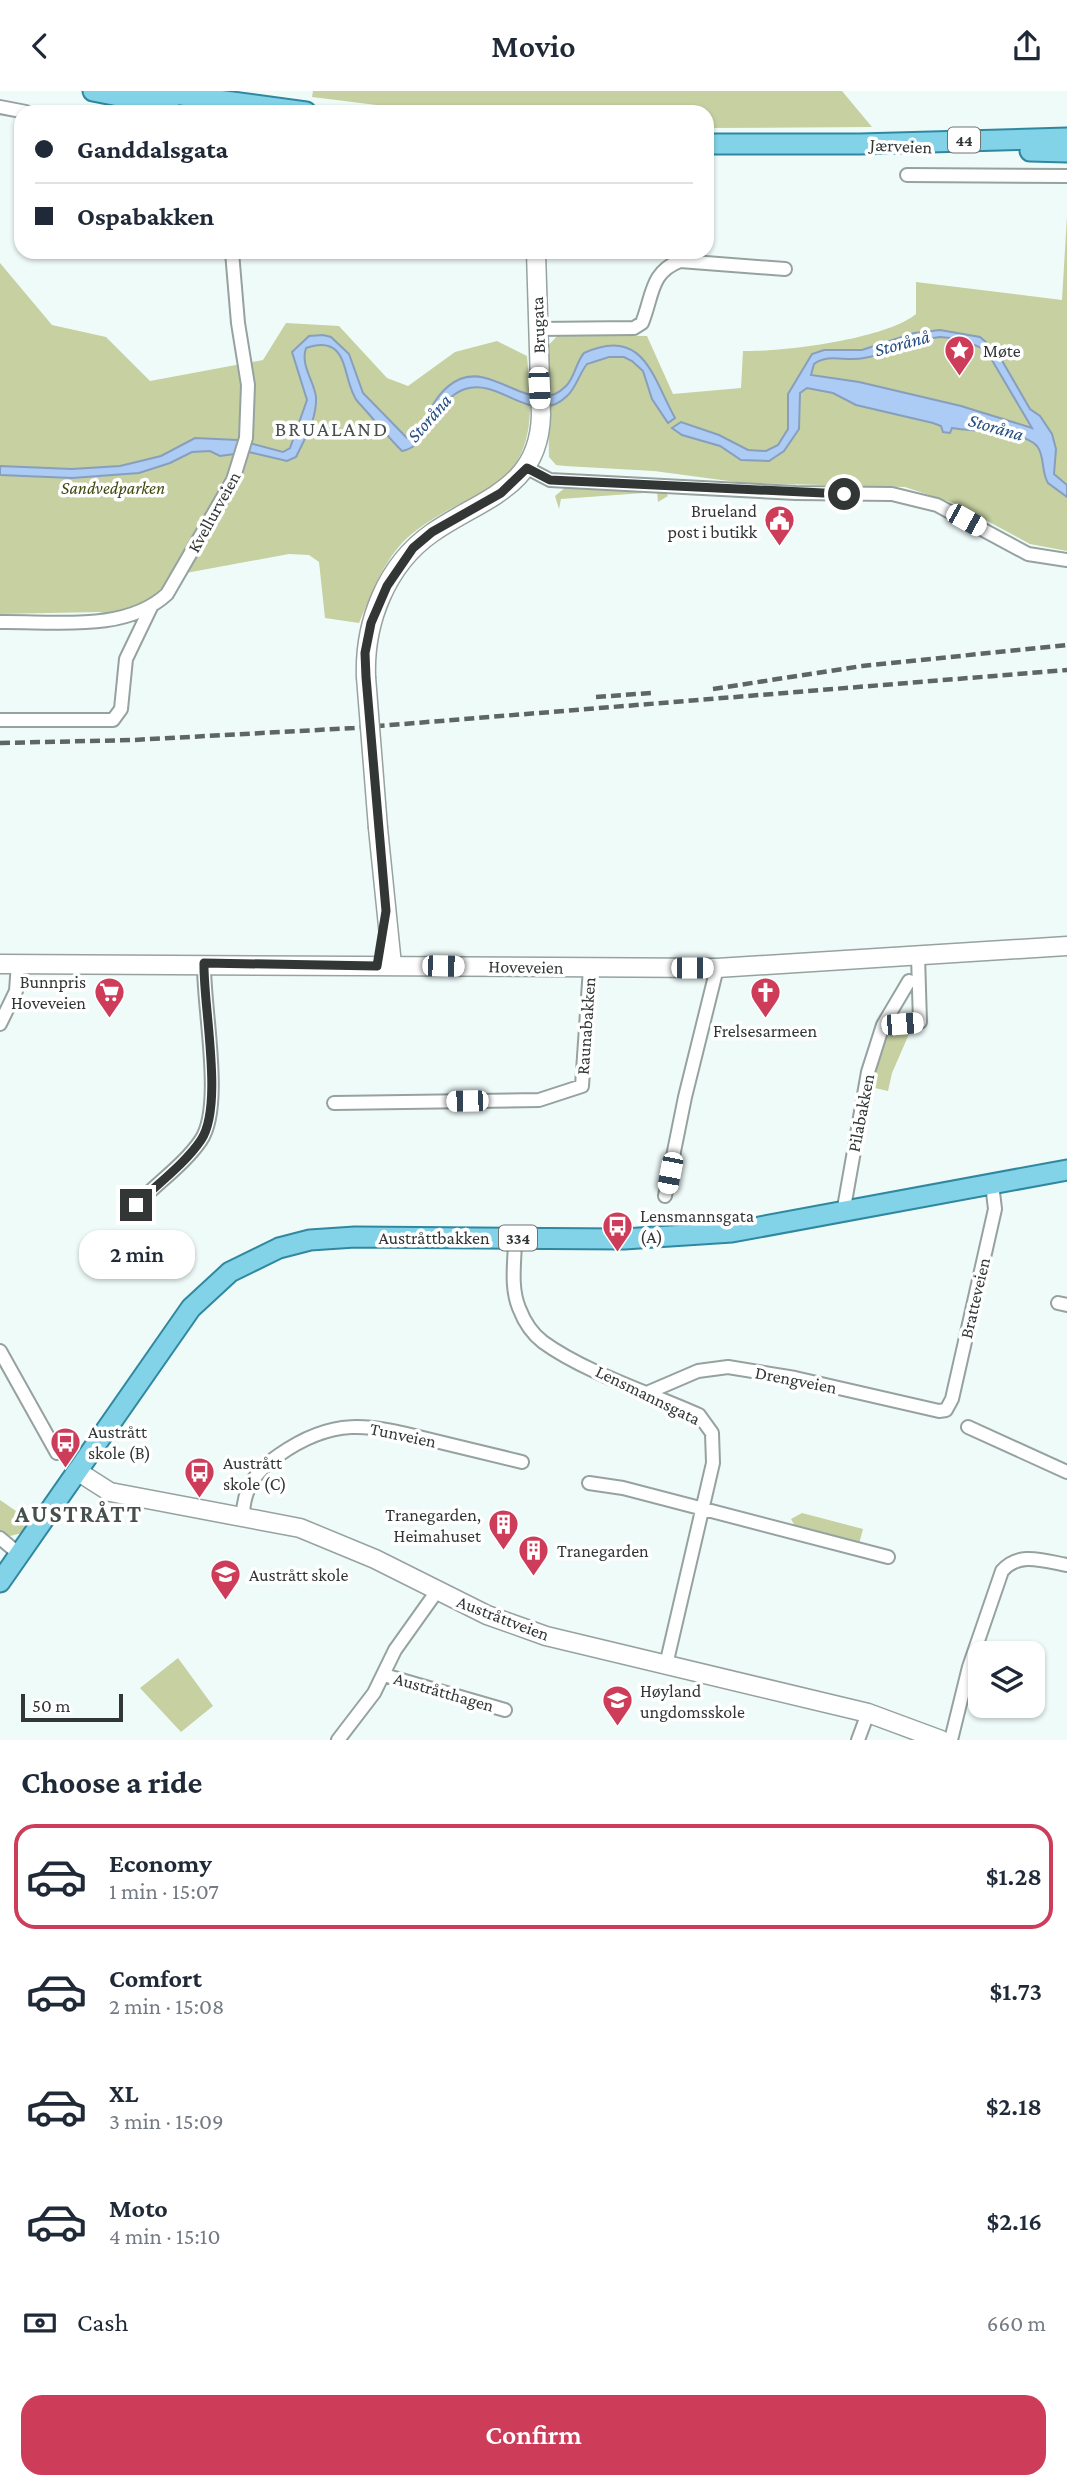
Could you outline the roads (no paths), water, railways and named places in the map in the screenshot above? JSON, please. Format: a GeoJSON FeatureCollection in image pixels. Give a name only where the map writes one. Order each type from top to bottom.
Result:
{"type":"FeatureCollection","features":[{"type":"Feature","properties":{"kind":"main road"},"geometry":{"type":"LineString","coordinates":[[93,91],[174,105]]}},
{"type":"Feature","properties":{"kind":"main road"},"geometry":{"type":"LineString","coordinates":[[152,91],[258,103]]}},
{"type":"Feature","properties":{"kind":"main road","name":"Jærveien"},"geometry":{"type":"LineString","coordinates":[[1023,145],[1067,138]]}},
{"type":"Feature","properties":{"kind":"main road","name":"Jærveien"},"geometry":{"type":"LineString","coordinates":[[714,146],[1023,145],[1067,152]]}},
{"type":"Feature","properties":{"kind":"main road","name":"Brugata"},"geometry":{"type":"LineString","coordinates":[[385,965],[386,911],[365,653],[371,623],[377,605],[398,566],[432,532],[501,493],[527,468],[539,440],[541,415],[536,259]]}},
{"type":"Feature","properties":{"kind":"main road","name":"Hoveveien"},"geometry":{"type":"LineString","coordinates":[[9,964],[204,963],[717,968],[1067,946]]}},
{"type":"Feature","properties":{"kind":"main road","name":"Austråttbakken"},"geometry":{"type":"LineString","coordinates":[[77,1471],[191,1308],[223,1277],[256,1258],[298,1243],[333,1238],[624,1239],[732,1233],[1064,1170]]}},
{"type":"Feature","properties":{"kind":"main road","name":"Austråttveien"},"geometry":{"type":"LineString","coordinates":[[77,1471],[110,1492],[300,1528],[363,1553],[487,1615],[546,1636],[868,1713],[941,1740]]}},
{"type":"Feature","properties":{"kind":"main road","name":"334"},"geometry":{"type":"LineString","coordinates":[[0,1582],[77,1471]]}},
{"type":"Feature","properties":{"kind":"street"},"geometry":{"type":"LineString","coordinates":[[1023,145],[1023,174]]}},
{"type":"Feature","properties":{"kind":"street"},"geometry":{"type":"LineString","coordinates":[[908,175],[1067,176]]}},
{"type":"Feature","properties":{"kind":"street","name":"Kvellurveien"},"geometry":{"type":"LineString","coordinates":[[0,622],[102,620],[129,616],[151,607],[167,594],[233,480],[246,438],[248,385],[233,259]]}},
{"type":"Feature","properties":{"kind":"street"},"geometry":{"type":"LineString","coordinates":[[538,329],[634,328],[642,323],[664,267],[680,261],[785,269]]}},
{"type":"Feature","properties":{"kind":"street"},"geometry":{"type":"LineString","coordinates":[[527,468],[550,480],[796,493],[892,494],[937,505],[1028,554],[1067,560]]}},
{"type":"Feature","properties":{"kind":"street"},"geometry":{"type":"LineString","coordinates":[[0,720],[113,720],[121,709],[126,659],[151,607]]}},
{"type":"Feature","properties":{"kind":"street"},"geometry":{"type":"LineString","coordinates":[[883,1025],[920,1022],[918,956]]}},
{"type":"Feature","properties":{"kind":"street"},"geometry":{"type":"LineString","coordinates":[[136,1205],[201,1140],[209,1123],[212,1095],[204,963]]}},
{"type":"Feature","properties":{"kind":"street"},"geometry":{"type":"LineString","coordinates":[[0,1024],[16,991],[9,964]]}},
{"type":"Feature","properties":{"kind":"street","name":"Raunabakken"},"geometry":{"type":"LineString","coordinates":[[334,1103],[539,1100],[558,1097],[582,1086],[590,968]]}},
{"type":"Feature","properties":{"kind":"street"},"geometry":{"type":"LineString","coordinates":[[665,1196],[685,1097],[717,968]]}},
{"type":"Feature","properties":{"kind":"street","name":"Pilabakken"},"geometry":{"type":"LineString","coordinates":[[845,1202],[868,1073],[883,1025],[909,981]]}},
{"type":"Feature","properties":{"kind":"street","name":"Bratteveien"},"geometry":{"type":"LineString","coordinates":[[946,1410],[952,1399],[995,1209],[992,1184]]}},
{"type":"Feature","properties":{"kind":"street","name":"Lensmannsgata"},"geometry":{"type":"LineString","coordinates":[[515,1238],[514,1286],[527,1326],[542,1342],[571,1358],[699,1416],[712,1433],[713,1463],[704,1510],[666,1665]]}},
{"type":"Feature","properties":{"kind":"street"},"geometry":{"type":"LineString","coordinates":[[0,1351],[57,1453]]}},
{"type":"Feature","properties":{"kind":"street","name":"Drengveien"},"geometry":{"type":"LineString","coordinates":[[649,1392],[698,1371],[728,1367],[795,1378],[939,1411],[946,1410]]}},
{"type":"Feature","properties":{"kind":"street","name":"Tunveien"},"geometry":{"type":"LineString","coordinates":[[243,1516],[248,1486],[264,1465],[294,1445],[338,1428],[368,1425],[522,1462]]}},
{"type":"Feature","properties":{"kind":"street"},"geometry":{"type":"LineString","coordinates":[[968,1427],[1067,1472]]}},
{"type":"Feature","properties":{"kind":"street"},"geometry":{"type":"LineString","coordinates":[[589,1483],[623,1488],[888,1557]]}},
{"type":"Feature","properties":{"kind":"street"},"geometry":{"type":"LineString","coordinates":[[0,1538],[19,1554]]}},
{"type":"Feature","properties":{"kind":"street"},"geometry":{"type":"LineString","coordinates":[[951,1740],[970,1667],[1002,1571],[1009,1562],[1024,1558],[1067,1565]]}},
{"type":"Feature","properties":{"kind":"street","name":"Austråtthagen"},"geometry":{"type":"LineString","coordinates":[[338,1740],[374,1693],[395,1650],[437,1591]]}},
{"type":"Feature","properties":{"kind":"street","name":"Austråtthagen"},"geometry":{"type":"LineString","coordinates":[[384,1675],[505,1710]]}},
{"type":"Feature","properties":{"kind":"street"},"geometry":{"type":"LineString","coordinates":[[858,1740],[868,1713]]}},
{"type":"Feature","properties":{"kind":"water"},"geometry":{"type":"Polygon","coordinates":[[[940,330],[980,337],[997,352],[1030,409],[1040,416],[1052,434],[1056,449],[1054,474],[1067,485],[1067,497],[1048,483],[1037,446],[1021,437],[952,428],[950,433],[943,432],[941,426],[933,423],[856,405],[833,393],[807,388],[800,393],[799,429],[784,451],[769,461],[741,460],[720,446],[682,435],[672,428],[681,422],[719,435],[748,450],[766,451],[778,445],[788,429],[788,394],[812,354],[824,350],[862,350],[914,333],[940,330]],[[940,337],[864,358],[826,359],[814,364],[811,375],[859,382],[961,406],[1032,428],[986,350],[961,339],[940,337]]]}},
{"type":"Feature","properties":{"kind":"water","name":"Storåna"},"geometry":{"type":"Polygon","coordinates":[[[309,336],[331,337],[349,354],[363,393],[407,438],[420,427],[442,393],[460,379],[474,376],[487,378],[528,394],[541,397],[554,395],[569,382],[584,353],[604,346],[620,346],[633,351],[644,360],[675,418],[668,423],[652,399],[643,371],[624,357],[609,357],[587,364],[570,393],[554,405],[529,405],[491,390],[478,387],[465,389],[445,403],[420,441],[402,451],[358,402],[338,353],[331,347],[321,345],[306,348],[306,367],[316,397],[315,413],[296,457],[287,461],[249,452],[220,456],[210,451],[192,452],[170,463],[139,473],[72,478],[0,475],[0,466],[72,469],[120,466],[161,456],[195,438],[238,440],[283,452],[290,448],[307,400],[292,352],[309,336]]]}},
{"type":"Feature","properties":{"kind":"railway"},"geometry":{"type":"LineString","coordinates":[[713,689],[862,666],[1067,645]]}},
{"type":"Feature","properties":{"kind":"railway"},"geometry":{"type":"LineString","coordinates":[[0,743],[133,740],[354,728],[1067,670]]}},
{"type":"Feature","properties":{"kind":"railway"},"geometry":{"type":"LineString","coordinates":[[596,697],[651,693]]}},
{"type":"Feature","properties":{"kind":"place","name":"Møte"},"geometry":{"type":"Point","coordinates":[960,378]}},
{"type":"Feature","properties":{"kind":"place","name":"Brueland post i butikk"},"geometry":{"type":"Point","coordinates":[780,548]}},
{"type":"Feature","properties":{"kind":"place","name":"Bunnpris Hoveveien"},"geometry":{"type":"Point","coordinates":[109,1019]}},
{"type":"Feature","properties":{"kind":"place","name":"Frelsesarmeen"},"geometry":{"type":"Point","coordinates":[765,1020]}},
{"type":"Feature","properties":{"kind":"place","name":"Lensmannsgata (A)"},"geometry":{"type":"Point","coordinates":[617,1253]}},
{"type":"Feature","properties":{"kind":"place","name":"Austrått skole (B)"},"geometry":{"type":"Point","coordinates":[65,1469]}},
{"type":"Feature","properties":{"kind":"place","name":"Austrått skole (C)"},"geometry":{"type":"Point","coordinates":[200,1500]}},
{"type":"Feature","properties":{"kind":"place","name":"Tranegarden, Heimahuset"},"geometry":{"type":"Point","coordinates":[504,1552]}},
{"type":"Feature","properties":{"kind":"place","name":"Tranegarden"},"geometry":{"type":"Point","coordinates":[534,1578]}},
{"type":"Feature","properties":{"kind":"place","name":"Austrått skole"},"geometry":{"type":"Point","coordinates":[226,1602]}},
{"type":"Feature","properties":{"kind":"place","name":"Høyland ungdomsskole"},"geometry":{"type":"Point","coordinates":[617,1728]}},
{"type":"Feature","properties":{"kind":"district","name":"BRUALAND"},"geometry":{"type":"Point","coordinates":[332,429]}},
{"type":"Feature","properties":{"kind":"district","name":"AUSTRÅTT"},"geometry":{"type":"Point","coordinates":[79,1513]}},
{"type":"Feature","properties":{"kind":"water label","name":"Storånå"},"geometry":{"type":"Point","coordinates":[902,343]}},
{"type":"Feature","properties":{"kind":"park label","name":"Sandvedparken"},"geometry":{"type":"Point","coordinates":[113,488]}}]}
